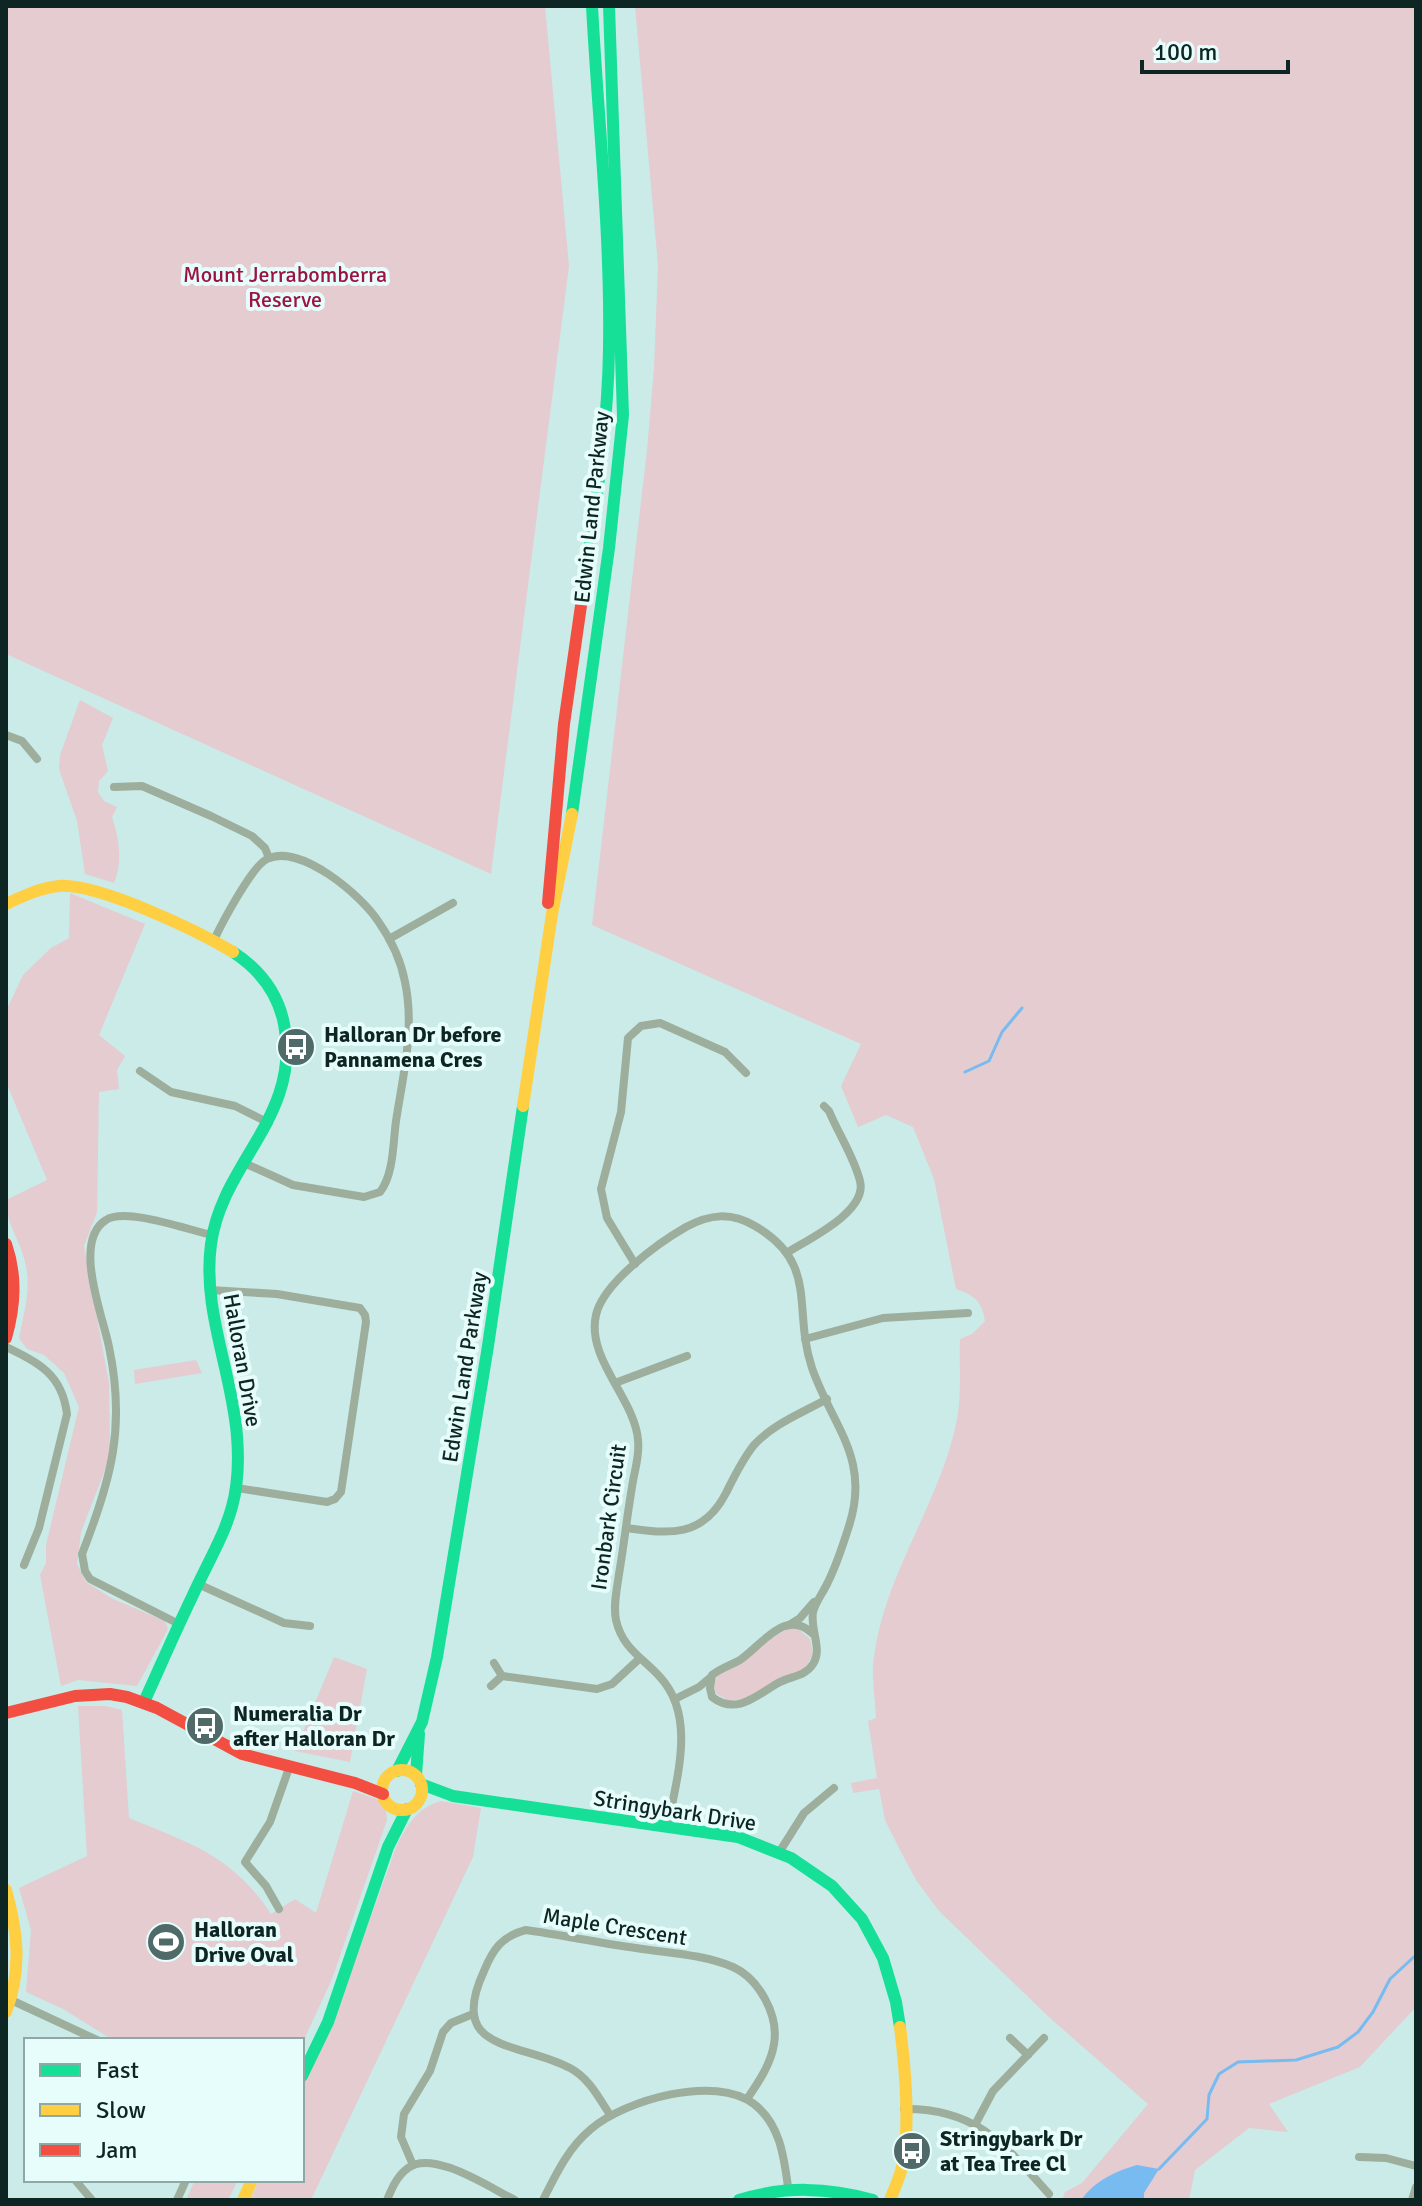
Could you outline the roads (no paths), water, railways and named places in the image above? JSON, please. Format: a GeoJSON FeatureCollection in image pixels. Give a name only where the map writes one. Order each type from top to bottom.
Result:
{"type":"FeatureCollection","features":[{"type":"Feature","properties":{"kind":"main road","name":"Edwin Land Parkway"},"geometry":{"type":"LineString","coordinates":[[538,1007],[567,699],[599,488],[607,388],[609,349],[605,213],[592,6]]}},
{"type":"Feature","properties":{"kind":"main road","name":"Edwin Land Parkway"},"geometry":{"type":"LineString","coordinates":[[419,1780],[419,1730],[437,1657],[488,1346],[552,914],[579,771],[609,548],[623,415],[609,6]]}},
{"type":"Feature","properties":{"kind":"main road","name":"Halloran Drive"},"geometry":{"type":"LineString","coordinates":[[6,904],[25,893],[52,886],[90,887],[214,940],[263,977],[281,1009],[285,1024],[288,1043],[286,1082],[269,1123],[229,1187],[218,1211],[209,1260],[214,1323],[235,1415],[237,1488],[228,1520],[144,1702]]}},
{"type":"Feature","properties":{"kind":"main road"},"geometry":{"type":"LineString","coordinates":[[6,1244],[15,1281],[6,1338]]}},
{"type":"Feature","properties":{"kind":"main road"},"geometry":{"type":"LineString","coordinates":[[6,1713],[59,1698],[106,1693],[144,1702],[231,1749],[289,1768],[358,1784],[383,1794],[393,1807],[407,1809]]}},
{"type":"Feature","properties":{"kind":"main road","name":"Edwin Land Parkway"},"geometry":{"type":"LineString","coordinates":[[397,1771],[419,1730]]}},
{"type":"Feature","properties":{"kind":"main road"},"geometry":{"type":"LineString","coordinates":[[304,2072],[328,2022],[388,1847],[407,1809],[419,1800],[419,1780],[407,1770],[397,1771],[385,1780],[358,1784]]}},
{"type":"Feature","properties":{"kind":"main road"},"geometry":{"type":"LineString","coordinates":[[383,1794],[385,1780]]}},
{"type":"Feature","properties":{"kind":"main road","name":"Stringybark Drive"},"geometry":{"type":"LineString","coordinates":[[419,1780],[453,1796]]}},
{"type":"Feature","properties":{"kind":"main road","name":"Stringybark Drive"},"geometry":{"type":"LineString","coordinates":[[419,1800],[453,1796],[738,1837],[780,1851],[815,1872],[845,1898],[870,1931],[891,1974],[901,2021],[904,2109],[903,2161],[890,2200]]}},
{"type":"Feature","properties":{"kind":"main road"},"geometry":{"type":"LineString","coordinates":[[388,1847],[393,1807]]}},
{"type":"Feature","properties":{"kind":"main road"},"geometry":{"type":"LineString","coordinates":[[6,1890],[17,1932],[19,1956],[17,1980],[8,2006]]}},
{"type":"Feature","properties":{"kind":"main road"},"geometry":{"type":"LineString","coordinates":[[739,2200],[788,2187],[854,2194],[873,2200]]}},
{"type":"Feature","properties":{"kind":"street"},"geometry":{"type":"LineString","coordinates":[[6,735],[22,741],[37,759]]}},
{"type":"Feature","properties":{"kind":"street"},"geometry":{"type":"LineString","coordinates":[[114,787],[142,786],[211,816],[252,836],[265,848],[269,858]]}},
{"type":"Feature","properties":{"kind":"street"},"geometry":{"type":"LineString","coordinates":[[214,940],[237,898],[263,862],[269,858],[296,858],[337,880],[364,903],[389,939],[405,980],[410,1026],[383,1189],[364,1197],[293,1185],[244,1163]]}},
{"type":"Feature","properties":{"kind":"street"},"geometry":{"type":"LineString","coordinates":[[389,939],[453,903]]}},
{"type":"Feature","properties":{"kind":"street"},"geometry":{"type":"LineString","coordinates":[[635,1264],[607,1218],[601,1189],[621,1112],[629,1036],[644,1025],[660,1023],[721,1050],[746,1073]]}},
{"type":"Feature","properties":{"kind":"street"},"geometry":{"type":"LineString","coordinates":[[140,1071],[171,1092],[235,1106],[269,1123]]}},
{"type":"Feature","properties":{"kind":"street"},"geometry":{"type":"LineString","coordinates":[[675,1699],[699,1687],[773,1632],[800,1618],[828,1583],[849,1527],[857,1492],[855,1466],[850,1447],[812,1368],[805,1339],[800,1281],[788,1252],[852,1210],[860,1194],[860,1180],[824,1106]]}},
{"type":"Feature","properties":{"kind":"street"},"geometry":{"type":"LineString","coordinates":[[179,1624],[90,1579],[82,1563],[82,1554],[114,1460],[117,1429],[114,1378],[91,1267],[90,1242],[103,1222],[122,1215],[212,1235]]}},
{"type":"Feature","properties":{"kind":"street","name":"Ironbark Circuit"},"geometry":{"type":"LineString","coordinates":[[675,1699],[662,1679],[623,1640],[615,1610],[638,1437],[605,1366],[596,1339],[596,1313],[612,1285],[660,1244],[690,1225],[723,1215],[740,1217],[788,1252]]}},
{"type":"Feature","properties":{"kind":"street"},"geometry":{"type":"LineString","coordinates":[[210,1290],[277,1294],[360,1308],[366,1322],[341,1492],[327,1502],[237,1488]]}},
{"type":"Feature","properties":{"kind":"street"},"geometry":{"type":"LineString","coordinates":[[805,1339],[883,1318],[968,1313]]}},
{"type":"Feature","properties":{"kind":"street"},"geometry":{"type":"LineString","coordinates":[[6,1347],[50,1372],[65,1396],[67,1414],[39,1528],[24,1565]]}},
{"type":"Feature","properties":{"kind":"street"},"geometry":{"type":"LineString","coordinates":[[615,1383],[687,1356]]}},
{"type":"Feature","properties":{"kind":"street"},"geometry":{"type":"LineString","coordinates":[[626,1528],[665,1533],[683,1531],[696,1525],[713,1513],[755,1444],[771,1430],[827,1399]]}},
{"type":"Feature","properties":{"kind":"street"},"geometry":{"type":"LineString","coordinates":[[198,1584],[284,1623],[310,1626]]}},
{"type":"Feature","properties":{"kind":"street"},"geometry":{"type":"LineString","coordinates":[[675,1699],[698,1695],[730,1705],[744,1704],[778,1683],[806,1672],[817,1655],[813,1614],[818,1599]]}},
{"type":"Feature","properties":{"kind":"street"},"geometry":{"type":"LineString","coordinates":[[789,1625],[803,1626],[813,1634]]}},
{"type":"Feature","properties":{"kind":"street"},"geometry":{"type":"LineString","coordinates":[[502,1676],[594,1689],[612,1684],[639,1659]]}},
{"type":"Feature","properties":{"kind":"street"},"geometry":{"type":"LineString","coordinates":[[494,1663],[502,1676]]}},
{"type":"Feature","properties":{"kind":"street"},"geometry":{"type":"LineString","coordinates":[[491,1686],[502,1676]]}},
{"type":"Feature","properties":{"kind":"street"},"geometry":{"type":"LineString","coordinates":[[712,1676],[711,1693],[715,1699]]}},
{"type":"Feature","properties":{"kind":"street"},"geometry":{"type":"LineString","coordinates":[[668,1826],[681,1735],[675,1699]]}},
{"type":"Feature","properties":{"kind":"street"},"geometry":{"type":"LineString","coordinates":[[279,1909],[261,1880],[245,1862],[270,1822],[289,1768]]}},
{"type":"Feature","properties":{"kind":"street"},"geometry":{"type":"LineString","coordinates":[[780,1851],[804,1813],[834,1788]]}},
{"type":"Feature","properties":{"kind":"street","name":"Maple Crescent"},"geometry":{"type":"LineString","coordinates":[[473,2014],[473,1999],[490,1958],[502,1940],[526,1930],[721,1963],[750,1979],[769,2009],[774,2027],[774,2046],[747,2099]]}},
{"type":"Feature","properties":{"kind":"street"},"geometry":{"type":"LineString","coordinates":[[8,2006],[92,2038]]}},
{"type":"Feature","properties":{"kind":"street"},"geometry":{"type":"LineString","coordinates":[[413,2165],[401,2137],[404,2114],[430,2071],[443,2032],[451,2023],[473,2014],[478,2027],[489,2039],[573,2069],[590,2084],[610,2115]]}},
{"type":"Feature","properties":{"kind":"street"},"geometry":{"type":"LineString","coordinates":[[1010,2038],[1028,2055]]}},
{"type":"Feature","properties":{"kind":"street"},"geometry":{"type":"LineString","coordinates":[[976,2123],[991,2094],[1044,2038]]}},
{"type":"Feature","properties":{"kind":"street"},"geometry":{"type":"LineString","coordinates":[[543,2200],[571,2150],[591,2129],[610,2115],[642,2101],[672,2095],[724,2093],[747,2099],[768,2118],[780,2140],[788,2187]]}},
{"type":"Feature","properties":{"kind":"street"},"geometry":{"type":"LineString","coordinates":[[904,2109],[926,2109],[976,2123],[1049,2194]]}},
{"type":"Feature","properties":{"kind":"street"},"geometry":{"type":"LineString","coordinates":[[1359,2157],[1377,2157],[1416,2166]]}},
{"type":"Feature","properties":{"kind":"street"},"geometry":{"type":"LineString","coordinates":[[387,2200],[401,2174],[413,2165],[427,2161],[439,2163],[515,2200]]}},
{"type":"Feature","properties":{"kind":"street"},"geometry":{"type":"LineString","coordinates":[[77,2182],[92,2200]]}},
{"type":"Feature","properties":{"kind":"street"},"geometry":{"type":"LineString","coordinates":[[1412,2200],[1416,2187]]}},
{"type":"Feature","properties":{"kind":"water"},"geometry":{"type":"Polygon","coordinates":[[[1137,2165],[1159,2169],[1144,2193],[1144,2200],[1081,2200],[1106,2178],[1137,2165]]]}},
{"type":"Feature","properties":{"kind":"waterway"},"geometry":{"type":"LineString","coordinates":[[965,1072],[989,1061],[1002,1032],[1022,1008]]}},
{"type":"Feature","properties":{"kind":"waterway"},"geometry":{"type":"LineString","coordinates":[[1159,2169],[1207,2119],[1209,2095],[1219,2074],[1238,2062],[1296,2060],[1338,2047],[1358,2032],[1373,2012],[1390,1979],[1416,1955]]}},
{"type":"Feature","properties":{"kind":"place","name":"Halloran Dr before Pannamena Cres"},"geometry":{"type":"Point","coordinates":[296,1047]}},
{"type":"Feature","properties":{"kind":"place","name":"Numeralia Dr after Halloran Dr"},"geometry":{"type":"Point","coordinates":[205,1726]}},
{"type":"Feature","properties":{"kind":"place","name":"Halloran Drive Oval"},"geometry":{"type":"Point","coordinates":[166,1942]}},
{"type":"Feature","properties":{"kind":"place","name":"Stringybark Dr at Tea Tree Cl"},"geometry":{"type":"Point","coordinates":[912,2151]}},
{"type":"Feature","properties":{"kind":"park label","name":"Mount Jerrabomberra Reserve"},"geometry":{"type":"Point","coordinates":[285,286]}}]}
